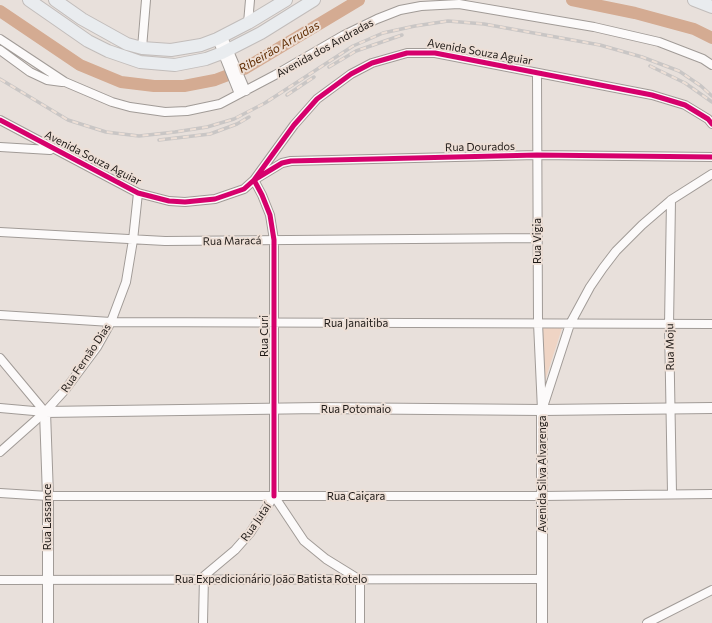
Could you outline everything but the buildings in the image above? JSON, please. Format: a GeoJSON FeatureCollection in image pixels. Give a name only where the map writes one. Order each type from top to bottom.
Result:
{"type":"FeatureCollection","features":[{"type":"Feature","properties":{"kind":"main road"},"geometry":{"type":"LineString","coordinates":[[29,0],[88,41],[108,51],[130,60],[150,64],[175,65],[226,54],[314,0]]}},
{"type":"Feature","properties":{"kind":"main road"},"geometry":{"type":"LineString","coordinates":[[54,0],[112,37],[127,44],[142,48],[181,49],[220,38],[286,0]]}},
{"type":"Feature","properties":{"kind":"main road"},"geometry":{"type":"LineString","coordinates":[[694,0],[712,7]]}},
{"type":"Feature","properties":{"kind":"street"},"geometry":{"type":"LineString","coordinates":[[142,48],[146,0]]}},
{"type":"Feature","properties":{"kind":"street"},"geometry":{"type":"LineString","coordinates":[[248,23],[250,0]]}},
{"type":"Feature","properties":{"kind":"street","name":"Avenida dos Andradas"},"geometry":{"type":"LineString","coordinates":[[0,39],[66,82],[112,102],[130,107],[165,112],[187,111],[220,104],[241,90],[377,19],[400,10],[438,5],[459,4],[488,8],[594,27],[659,42],[703,59],[712,66]]}},
{"type":"Feature","properties":{"kind":"street"},"geometry":{"type":"LineString","coordinates":[[220,38],[241,90]]}},
{"type":"Feature","properties":{"kind":"street"},"geometry":{"type":"LineString","coordinates":[[0,50],[30,72],[47,80],[66,82]]}},
{"type":"Feature","properties":{"kind":"street","name":"Avenida Souza Aguiar"},"geometry":{"type":"LineString","coordinates":[[0,120],[53,150],[138,194],[169,201],[199,202],[230,195],[244,189],[254,180],[294,125],[317,99],[351,74],[372,63],[396,55],[420,52],[481,61],[652,95],[685,105],[708,118],[712,124]]}},
{"type":"Feature","properties":{"kind":"street","name":"Rua Vigia"},"geometry":{"type":"LineString","coordinates":[[537,72],[538,323],[542,410]]}},
{"type":"Feature","properties":{"kind":"street"},"geometry":{"type":"LineString","coordinates":[[0,147],[53,150]]}},
{"type":"Feature","properties":{"kind":"street","name":"Rua Dourados"},"geometry":{"type":"LineString","coordinates":[[254,180],[282,163],[291,161],[537,155],[712,157]]}},
{"type":"Feature","properties":{"kind":"street","name":"Avenida Silva Alvarenga"},"geometry":{"type":"LineString","coordinates":[[542,623],[542,410],[570,324],[590,287],[616,251],[642,225],[671,200],[712,174]]}},
{"type":"Feature","properties":{"kind":"street","name":"Rua Curi"},"geometry":{"type":"LineString","coordinates":[[254,180],[270,215],[274,240],[274,496]]}},
{"type":"Feature","properties":{"kind":"street","name":"Rua Fernão Dias"},"geometry":{"type":"LineString","coordinates":[[0,452],[45,412],[65,390],[82,368],[111,322],[126,282],[133,240],[138,194]]}},
{"type":"Feature","properties":{"kind":"street","name":"Rua Moju"},"geometry":{"type":"LineString","coordinates":[[671,200],[669,325],[672,494]]}},
{"type":"Feature","properties":{"kind":"street","name":"Rua Maracá"},"geometry":{"type":"LineString","coordinates":[[0,232],[133,240],[199,242],[537,238]]}},
{"type":"Feature","properties":{"kind":"street","name":"Rua Janaitiba"},"geometry":{"type":"LineString","coordinates":[[0,316],[111,322],[712,324]]}},
{"type":"Feature","properties":{"kind":"street"},"geometry":{"type":"LineString","coordinates":[[0,358],[45,412]]}},
{"type":"Feature","properties":{"kind":"street","name":"Rua Potomaio"},"geometry":{"type":"LineString","coordinates":[[0,408],[45,412],[274,409],[542,410],[712,408]]}},
{"type":"Feature","properties":{"kind":"street","name":"Rua Lassance"},"geometry":{"type":"LineString","coordinates":[[45,412],[48,496],[48,623]]}},
{"type":"Feature","properties":{"kind":"street","name":"Rua Caiçara"},"geometry":{"type":"LineString","coordinates":[[0,493],[48,496],[542,496],[712,494]]}},
{"type":"Feature","properties":{"kind":"street"},"geometry":{"type":"LineString","coordinates":[[274,496],[304,541],[326,559],[360,580],[360,623]]}},
{"type":"Feature","properties":{"kind":"street","name":"Rua Jutaí"},"geometry":{"type":"LineString","coordinates":[[203,579],[204,576],[235,550],[250,533],[274,496]]}},
{"type":"Feature","properties":{"kind":"street","name":"Rua Expedicionário João Batista Rotelo"},"geometry":{"type":"LineString","coordinates":[[0,580],[360,580],[542,578]]}},
{"type":"Feature","properties":{"kind":"street"},"geometry":{"type":"LineString","coordinates":[[203,579],[203,623]]}},
{"type":"Feature","properties":{"kind":"street"},"geometry":{"type":"LineString","coordinates":[[647,623],[668,614],[712,590]]}},
{"type":"Feature","properties":{"kind":"street"},"geometry":{"type":"LineString","coordinates":[[665,623],[668,614]]}},
{"type":"Feature","properties":{"kind":"shaded area"},"geometry":{"type":"Polygon","coordinates":[[[541,327],[562,328],[544,384],[541,327]]]}},
{"type":"Feature","properties":{"kind":"waterway","name":"Ribeirão Arrudas"},"geometry":{"type":"LineString","coordinates":[[0,11],[80,65],[121,82],[154,86],[184,86],[215,80],[244,69],[359,0]]}},
{"type":"Feature","properties":{"kind":"waterway","name":"Ribeirão Arrudas"},"geometry":{"type":"LineString","coordinates":[[572,0],[635,13],[694,29],[712,38]]}},
{"type":"Feature","properties":{"kind":"railway"},"geometry":{"type":"LineString","coordinates":[[0,79],[68,120],[106,132],[139,136],[175,132],[207,127],[234,119],[265,103],[353,46],[383,33],[448,21],[484,24],[600,45],[642,57],[679,71],[701,86],[712,96]]}},
{"type":"Feature","properties":{"kind":"railway"},"geometry":{"type":"LineString","coordinates":[[329,67],[356,51],[402,35]]}},
{"type":"Feature","properties":{"kind":"railway"},"geometry":{"type":"LineString","coordinates":[[650,66],[685,83],[712,102]]}},
{"type":"Feature","properties":{"kind":"railway"},"geometry":{"type":"LineString","coordinates":[[287,95],[314,77]]}},
{"type":"Feature","properties":{"kind":"railway"},"geometry":{"type":"LineString","coordinates":[[159,140],[210,134],[237,124],[249,117]]}},
{"type":"Feature","properties":{"kind":"cycle path"},"geometry":{"type":"LineString","coordinates":[[0,120],[138,193],[169,201],[185,202],[215,199],[244,189],[254,180],[294,125],[317,99],[351,74],[372,63],[407,53],[435,53],[652,95],[685,105],[708,119],[712,124]]}},
{"type":"Feature","properties":{"kind":"cycle path"},"geometry":{"type":"LineString","coordinates":[[274,496],[274,240],[270,215],[254,180],[282,163],[291,161],[537,155],[712,157]]}}]}
